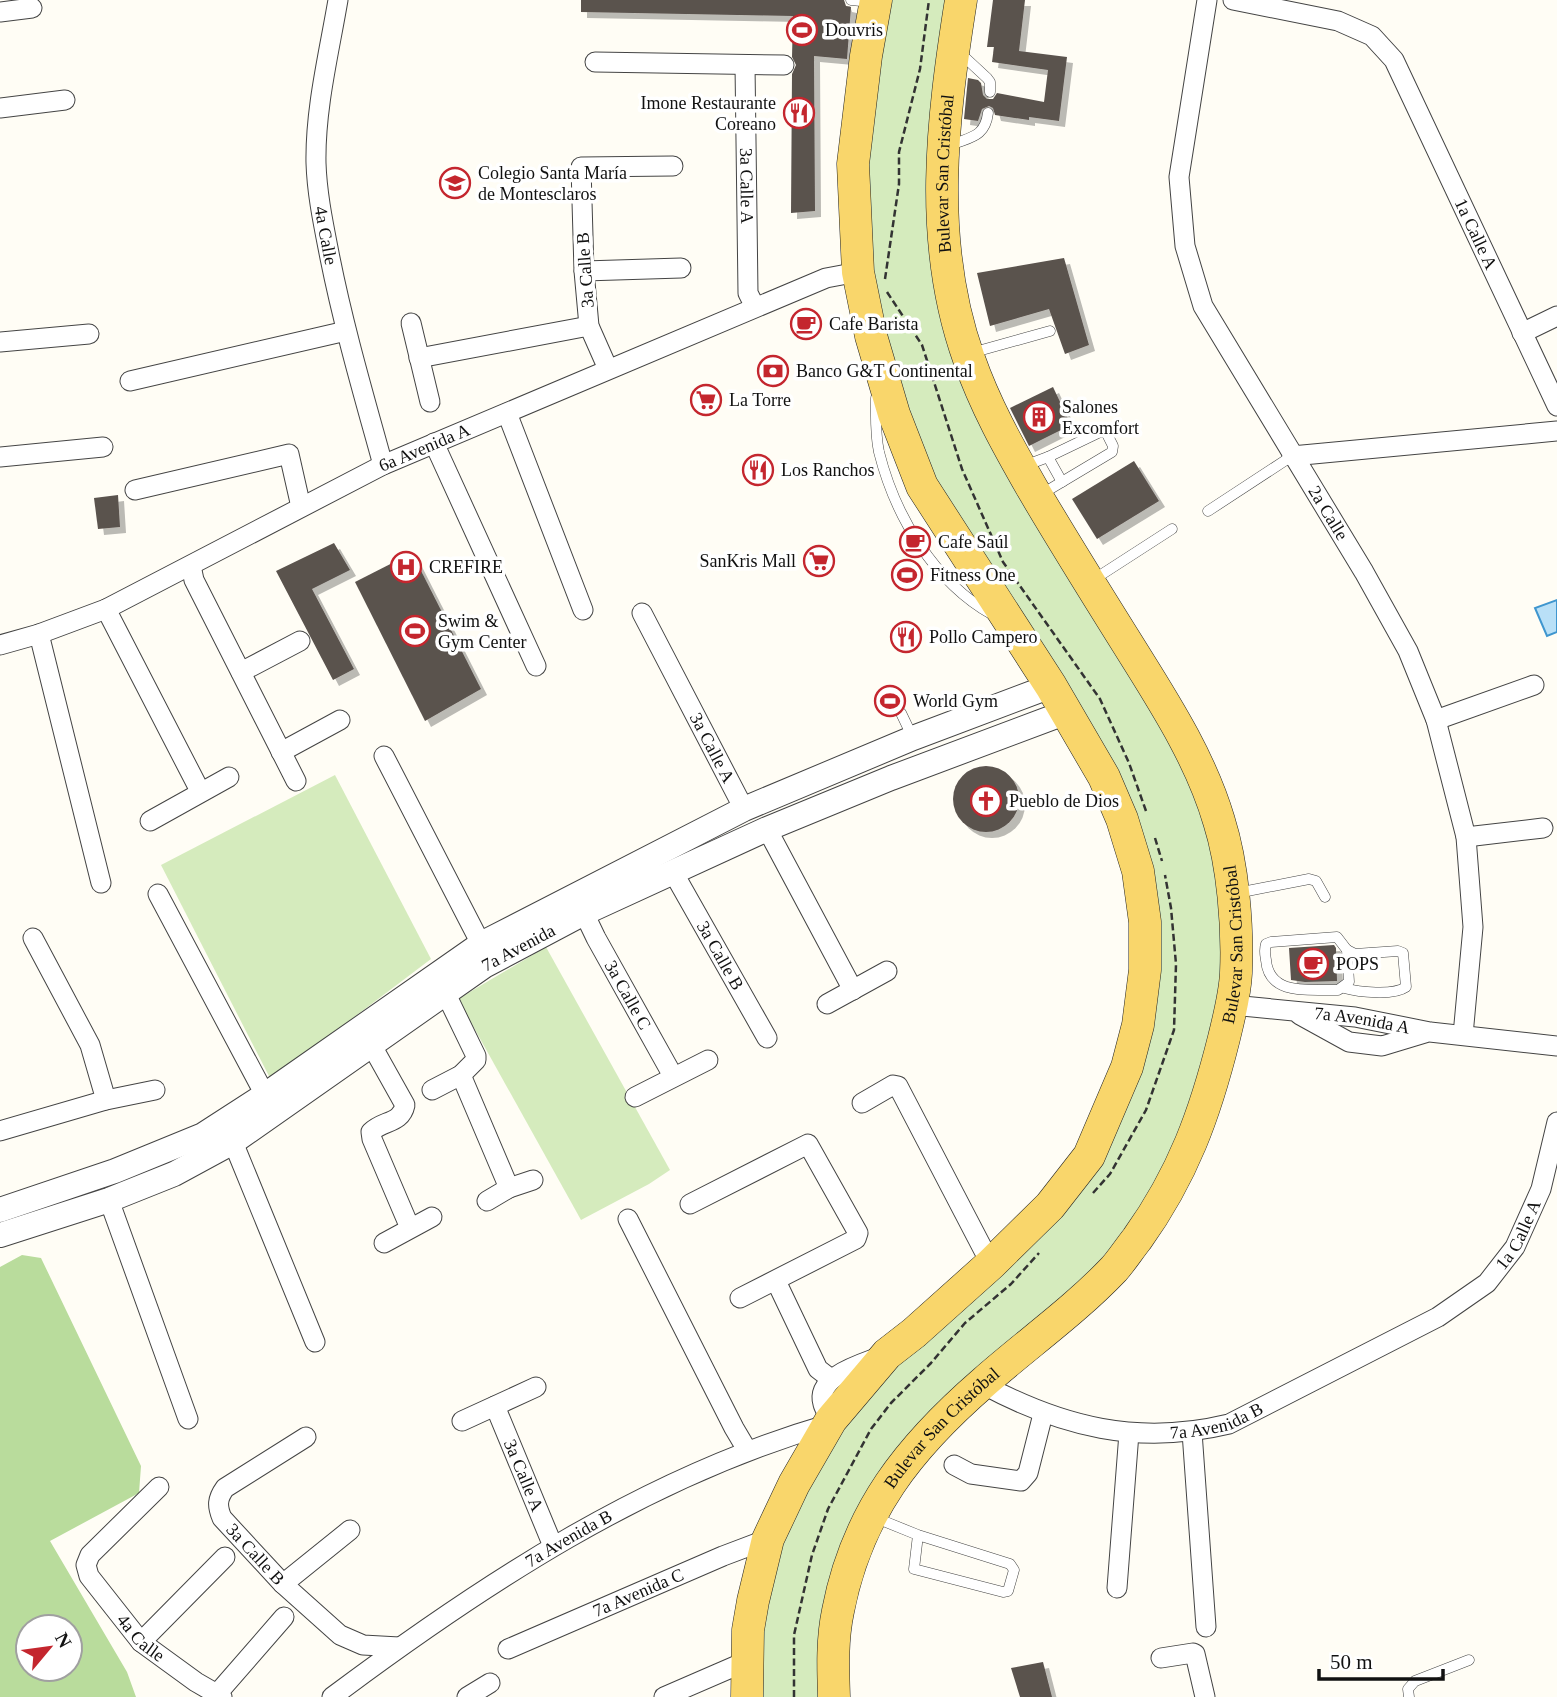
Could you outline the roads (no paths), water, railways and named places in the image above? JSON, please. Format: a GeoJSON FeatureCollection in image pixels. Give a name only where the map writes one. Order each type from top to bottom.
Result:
{"type":"FeatureCollection","features":[{"type":"Feature","properties":{"kind":"main road","name":"Bulevar San Cristóbal"},"geometry":{"type":"LineString","coordinates":[[834,1697],[833,1654],[837,1614],[848,1571],[869,1516],[894,1476],[919,1445],[982,1384],[1074,1308],[1117,1266],[1153,1215],[1180,1168],[1200,1122],[1232,1005],[1251,958],[1233,893],[1220,822],[1196,761],[1164,703],[1089,582],[1049,489],[1034,462],[982,395],[967,355],[951,295],[944,249],[942,149],[961,0]]}},
{"type":"Feature","properties":{"kind":"main road"},"geometry":{"type":"LineString","coordinates":[[747,1697],[748,1630],[753,1601],[768,1539],[794,1485],[830,1422],[887,1354],[949,1303],[1051,1206],[1089,1156],[1127,1067],[1139,1025],[1145,970],[1145,922],[1138,871],[1104,777],[1059,699],[922,486],[894,414],[871,336],[858,272],[853,164],[866,56],[868,1]]}},
{"type":"Feature","properties":{"kind":"street","name":"4a Calle"},"geometry":{"type":"LineString","coordinates":[[338,0],[320,107],[316,163],[322,218],[346,331],[383,464]]}},
{"type":"Feature","properties":{"kind":"street","name":"2a Calle"},"geometry":{"type":"LineString","coordinates":[[1207,0],[1178,177],[1185,246],[1203,306],[1364,572],[1408,651],[1436,720],[1466,837],[1474,927],[1463,1035]]}},
{"type":"Feature","properties":{"kind":"street","name":"1a Calle A"},"geometry":{"type":"LineString","coordinates":[[1233,0],[1338,21],[1372,36],[1394,60],[1557,406]]}},
{"type":"Feature","properties":{"kind":"street"},"geometry":{"type":"LineString","coordinates":[[0,12],[32,8]]}},
{"type":"Feature","properties":{"kind":"street"},"geometry":{"type":"LineString","coordinates":[[595,62],[784,65]]}},
{"type":"Feature","properties":{"kind":"street","name":"3a Calle A"},"geometry":{"type":"LineString","coordinates":[[745,65],[748,293],[755,307]]}},
{"type":"Feature","properties":{"kind":"street"},"geometry":{"type":"LineString","coordinates":[[0,108],[65,100]]}},
{"type":"Feature","properties":{"kind":"street","name":"3a Calle B"},"geometry":{"type":"LineString","coordinates":[[608,369],[589,326],[584,271],[581,167],[673,166]]}},
{"type":"Feature","properties":{"kind":"street"},"geometry":{"type":"LineString","coordinates":[[584,271],[681,268]]}},
{"type":"Feature","properties":{"kind":"street","name":"6a Avenida A"},"geometry":{"type":"LineString","coordinates":[[0,645],[39,634],[106,609],[383,464],[826,278],[858,272]]}},
{"type":"Feature","properties":{"kind":"street"},"geometry":{"type":"LineString","coordinates":[[1522,333],[1557,316]]}},
{"type":"Feature","properties":{"kind":"street"},"geometry":{"type":"LineString","coordinates":[[411,323],[430,402]]}},
{"type":"Feature","properties":{"kind":"street"},"geometry":{"type":"LineString","coordinates":[[419,358],[589,326]]}},
{"type":"Feature","properties":{"kind":"street"},"geometry":{"type":"LineString","coordinates":[[130,380],[346,331]]}},
{"type":"Feature","properties":{"kind":"street"},"geometry":{"type":"LineString","coordinates":[[0,342],[89,334]]}},
{"type":"Feature","properties":{"kind":"street"},"geometry":{"type":"LineString","coordinates":[[508,413],[583,610]]}},
{"type":"Feature","properties":{"kind":"street"},"geometry":{"type":"LineString","coordinates":[[1292,456],[1557,431]]}},
{"type":"Feature","properties":{"kind":"street"},"geometry":{"type":"LineString","coordinates":[[434,443],[536,666]]}},
{"type":"Feature","properties":{"kind":"street"},"geometry":{"type":"LineString","coordinates":[[0,457],[103,447]]}},
{"type":"Feature","properties":{"kind":"street"},"geometry":{"type":"LineString","coordinates":[[135,490],[289,454],[301,507]]}},
{"type":"Feature","properties":{"kind":"street"},"geometry":{"type":"LineString","coordinates":[[191,566],[194,580],[296,781]]}},
{"type":"Feature","properties":{"kind":"street"},"geometry":{"type":"LineString","coordinates":[[106,609],[200,791]]}},
{"type":"Feature","properties":{"kind":"street","name":"3a Calle A"},"geometry":{"type":"LineString","coordinates":[[642,613],[744,809]]}},
{"type":"Feature","properties":{"kind":"street"},"geometry":{"type":"LineString","coordinates":[[39,634],[101,883]]}},
{"type":"Feature","properties":{"kind":"street"},"geometry":{"type":"LineString","coordinates":[[241,672],[300,641]]}},
{"type":"Feature","properties":{"kind":"street"},"geometry":{"type":"LineString","coordinates":[[1436,720],[1534,685]]}},
{"type":"Feature","properties":{"kind":"street","name":"7a Avenida"},"geometry":{"type":"LineString","coordinates":[[0,1209],[165,1152],[203,1135],[265,1095],[481,944],[744,809],[913,738],[1059,699]]}},
{"type":"Feature","properties":{"kind":"street","name":"7a Avenida"},"geometry":{"type":"LineString","coordinates":[[0,1235],[109,1200],[174,1174],[233,1142],[484,966],[584,913],[767,830],[891,778],[1059,699]]}},
{"type":"Feature","properties":{"kind":"street"},"geometry":{"type":"LineString","coordinates":[[281,752],[341,720]]}},
{"type":"Feature","properties":{"kind":"street"},"geometry":{"type":"LineString","coordinates":[[880,752],[891,778]]}},
{"type":"Feature","properties":{"kind":"street"},"geometry":{"type":"LineString","coordinates":[[384,756],[481,944]]}},
{"type":"Feature","properties":{"kind":"street"},"geometry":{"type":"LineString","coordinates":[[150,821],[229,777]]}},
{"type":"Feature","properties":{"kind":"street"},"geometry":{"type":"LineString","coordinates":[[1466,837],[1543,828]]}},
{"type":"Feature","properties":{"kind":"street"},"geometry":{"type":"LineString","coordinates":[[767,830],[853,989]]}},
{"type":"Feature","properties":{"kind":"street","name":"3a Calle B"},"geometry":{"type":"LineString","coordinates":[[673,872],[767,1038]]}},
{"type":"Feature","properties":{"kind":"street"},"geometry":{"type":"LineString","coordinates":[[158,894],[265,1095]]}},
{"type":"Feature","properties":{"kind":"street","name":"3a Calle C"},"geometry":{"type":"LineString","coordinates":[[584,913],[673,1076]]}},
{"type":"Feature","properties":{"kind":"street"},"geometry":{"type":"LineString","coordinates":[[33,938],[90,1045],[106,1100]]}},
{"type":"Feature","properties":{"kind":"street"},"geometry":{"type":"LineString","coordinates":[[827,1004],[887,971]]}},
{"type":"Feature","properties":{"kind":"street"},"geometry":{"type":"LineString","coordinates":[[432,1090],[461,1075],[474,1063],[476,1056],[445,992]]}},
{"type":"Feature","properties":{"kind":"street","name":"7a Avenida A"},"geometry":{"type":"LineString","coordinates":[[1232,1005],[1293,1011],[1349,1042],[1382,1046],[1430,1032],[1557,1046]]}},
{"type":"Feature","properties":{"kind":"street"},"geometry":{"type":"LineString","coordinates":[[372,1046],[405,1105],[399,1118],[376,1127],[371,1132],[410,1228]]}},
{"type":"Feature","properties":{"kind":"street"},"geometry":{"type":"LineString","coordinates":[[635,1097],[708,1060]]}},
{"type":"Feature","properties":{"kind":"street"},"geometry":{"type":"LineString","coordinates":[[461,1075],[509,1188]]}},
{"type":"Feature","properties":{"kind":"street"},"geometry":{"type":"LineString","coordinates":[[862,1103],[893,1086],[898,1086],[984,1251]]}},
{"type":"Feature","properties":{"kind":"street"},"geometry":{"type":"LineString","coordinates":[[0,1131],[106,1100],[155,1090]]}},
{"type":"Feature","properties":{"kind":"street","name":"1a Calle A"},"geometry":{"type":"LineString","coordinates":[[1438,1317],[1487,1283],[1515,1247],[1541,1189],[1557,1122]]}},
{"type":"Feature","properties":{"kind":"street"},"geometry":{"type":"LineString","coordinates":[[233,1142],[315,1342]]}},
{"type":"Feature","properties":{"kind":"street"},"geometry":{"type":"LineString","coordinates":[[690,1204],[805,1144],[810,1145],[858,1236],[740,1298]]}},
{"type":"Feature","properties":{"kind":"street"},"geometry":{"type":"LineString","coordinates":[[487,1201],[509,1188],[533,1180]]}},
{"type":"Feature","properties":{"kind":"street"},"geometry":{"type":"LineString","coordinates":[[109,1200],[188,1419]]}},
{"type":"Feature","properties":{"kind":"street"},"geometry":{"type":"LineString","coordinates":[[384,1243],[432,1217]]}},
{"type":"Feature","properties":{"kind":"street"},"geometry":{"type":"LineString","coordinates":[[628,1219],[747,1450]]}},
{"type":"Feature","properties":{"kind":"street"},"geometry":{"type":"LineString","coordinates":[[949,1303],[984,1251],[1013,1231],[1035,1221]]}},
{"type":"Feature","properties":{"kind":"street"},"geometry":{"type":"LineString","coordinates":[[776,1281],[818,1369],[831,1379]]}},
{"type":"Feature","properties":{"kind":"street","name":"7a Avenida B"},"geometry":{"type":"LineString","coordinates":[[982,1384],[1043,1414],[1093,1427],[1129,1433],[1192,1432],[1229,1424],[1438,1317]]}},
{"type":"Feature","properties":{"kind":"street"},"geometry":{"type":"LineString","coordinates":[[830,1422],[822,1403],[823,1394],[831,1379],[887,1354]]}},
{"type":"Feature","properties":{"kind":"street"},"geometry":{"type":"LineString","coordinates":[[462,1421],[536,1387]]}},
{"type":"Feature","properties":{"kind":"street","name":"3a Calle A"},"geometry":{"type":"LineString","coordinates":[[495,1406],[553,1546]]}},
{"type":"Feature","properties":{"kind":"street"},"geometry":{"type":"LineString","coordinates":[[954,1465],[971,1474],[1021,1481],[1028,1473],[1043,1414]]}},
{"type":"Feature","properties":{"kind":"street","name":"7a Avenida B"},"geometry":{"type":"LineString","coordinates":[[332,1697],[399,1647],[553,1546],[655,1492],[747,1450],[830,1422]]}},
{"type":"Feature","properties":{"kind":"street"},"geometry":{"type":"LineString","coordinates":[[1192,1432],[1206,1627]]}},
{"type":"Feature","properties":{"kind":"street"},"geometry":{"type":"LineString","coordinates":[[1117,1588],[1129,1433]]}},
{"type":"Feature","properties":{"kind":"street","name":"3a Calle B"},"geometry":{"type":"LineString","coordinates":[[306,1437],[225,1488],[219,1496],[218,1506],[222,1518],[283,1584],[340,1635],[363,1644],[399,1647]]}},
{"type":"Feature","properties":{"kind":"street","name":"4a Calle"},"geometry":{"type":"LineString","coordinates":[[159,1487],[90,1555],[86,1565],[89,1576],[141,1642],[196,1682],[220,1695]]}},
{"type":"Feature","properties":{"kind":"street"},"geometry":{"type":"LineString","coordinates":[[283,1584],[350,1530]]}},
{"type":"Feature","properties":{"kind":"street","name":"7a Avenida C"},"geometry":{"type":"LineString","coordinates":[[508,1649],[768,1539]]}},
{"type":"Feature","properties":{"kind":"street"},"geometry":{"type":"LineString","coordinates":[[141,1642],[225,1557]]}},
{"type":"Feature","properties":{"kind":"street"},"geometry":{"type":"LineString","coordinates":[[220,1695],[284,1617]]}},
{"type":"Feature","properties":{"kind":"street"},"geometry":{"type":"LineString","coordinates":[[1161,1658],[1195,1654],[1205,1697]]}},
{"type":"Feature","properties":{"kind":"street"},"geometry":{"type":"LineString","coordinates":[[664,1697],[747,1661]]}},
{"type":"Feature","properties":{"kind":"street"},"geometry":{"type":"LineString","coordinates":[[467,1697],[491,1683]]}},
{"type":"Feature","properties":{"kind":"lane"},"geometry":{"type":"LineString","coordinates":[[953,47],[987,78],[990,92]]}},
{"type":"Feature","properties":{"kind":"lane"},"geometry":{"type":"LineString","coordinates":[[942,149],[982,131],[986,127],[988,113]]}},
{"type":"Feature","properties":{"kind":"lane"},"geometry":{"type":"LineString","coordinates":[[967,355],[1049,331]]}},
{"type":"Feature","properties":{"kind":"lane"},"geometry":{"type":"LineString","coordinates":[[1034,462],[1100,432],[1106,432],[1113,446],[1111,452],[1049,489]]}},
{"type":"Feature","properties":{"kind":"lane"},"geometry":{"type":"LineString","coordinates":[[1208,511],[1292,456]]}},
{"type":"Feature","properties":{"kind":"lane"},"geometry":{"type":"LineString","coordinates":[[1089,582],[1172,529]]}},
{"type":"Feature","properties":{"kind":"lane"},"geometry":{"type":"LineString","coordinates":[[901,713],[913,738]]}},
{"type":"Feature","properties":{"kind":"lane"},"geometry":{"type":"LineString","coordinates":[[1233,893],[1309,879],[1317,881],[1325,897]]}},
{"type":"Feature","properties":{"kind":"lane"},"geometry":{"type":"LineString","coordinates":[[1337,937],[1347,950],[1349,982],[1339,990],[1287,989],[1275,983],[1251,958],[1271,942],[1337,937]]}},
{"type":"Feature","properties":{"kind":"lane"},"geometry":{"type":"LineString","coordinates":[[1344,988],[1357,992],[1399,991],[1406,988],[1403,953],[1398,951],[1355,954],[1347,950]]}},
{"type":"Feature","properties":{"kind":"lane"},"geometry":{"type":"LineString","coordinates":[[869,1516],[918,1535],[1010,1564],[1014,1570],[1008,1591],[1003,1592],[914,1569],[918,1535]]}},
{"type":"Feature","properties":{"kind":"lane"},"geometry":{"type":"LineString","coordinates":[[1409,1697],[1408,1689],[1415,1681],[1469,1660]]}},
{"type":"Feature","properties":{"kind":"water"},"geometry":{"type":"Polygon","coordinates":[[[1557,600],[1557,632],[1547,636],[1535,608],[1557,600]]]}},
{"type":"Feature","properties":{"kind":"place","name":"Douvris"},"geometry":{"type":"Point","coordinates":[802,30]}},
{"type":"Feature","properties":{"kind":"place","name":"Imone Restaurante Coreano"},"geometry":{"type":"Point","coordinates":[799,113]}},
{"type":"Feature","properties":{"kind":"place","name":"Colegio Santa María de Montesclaros"},"geometry":{"type":"Point","coordinates":[455,183]}},
{"type":"Feature","properties":{"kind":"place","name":"Cafe Barista"},"geometry":{"type":"Point","coordinates":[806,324]}},
{"type":"Feature","properties":{"kind":"place","name":"Banco G&T Continental"},"geometry":{"type":"Point","coordinates":[773,371]}},
{"type":"Feature","properties":{"kind":"place","name":"La Torre"},"geometry":{"type":"Point","coordinates":[706,400]}},
{"type":"Feature","properties":{"kind":"place","name":"Salones Excomfort"},"geometry":{"type":"Point","coordinates":[1039,417]}},
{"type":"Feature","properties":{"kind":"place","name":"Los Ranchos"},"geometry":{"type":"Point","coordinates":[758,470]}},
{"type":"Feature","properties":{"kind":"place","name":"Cafe Saúl"},"geometry":{"type":"Point","coordinates":[915,542]}},
{"type":"Feature","properties":{"kind":"place","name":"SanKris Mall"},"geometry":{"type":"Point","coordinates":[819,561]}},
{"type":"Feature","properties":{"kind":"place","name":"CREFIRE"},"geometry":{"type":"Point","coordinates":[406,567]}},
{"type":"Feature","properties":{"kind":"place","name":"Fitness One"},"geometry":{"type":"Point","coordinates":[907,575]}},
{"type":"Feature","properties":{"kind":"place","name":"Swim & Gym Center"},"geometry":{"type":"Point","coordinates":[415,631]}},
{"type":"Feature","properties":{"kind":"place","name":"Pollo Campero"},"geometry":{"type":"Point","coordinates":[906,637]}},
{"type":"Feature","properties":{"kind":"place","name":"World Gym"},"geometry":{"type":"Point","coordinates":[890,701]}},
{"type":"Feature","properties":{"kind":"place","name":"Pueblo de Dios"},"geometry":{"type":"Point","coordinates":[986,801]}},
{"type":"Feature","properties":{"kind":"place","name":"POPS"},"geometry":{"type":"Point","coordinates":[1313,964]}}]}
